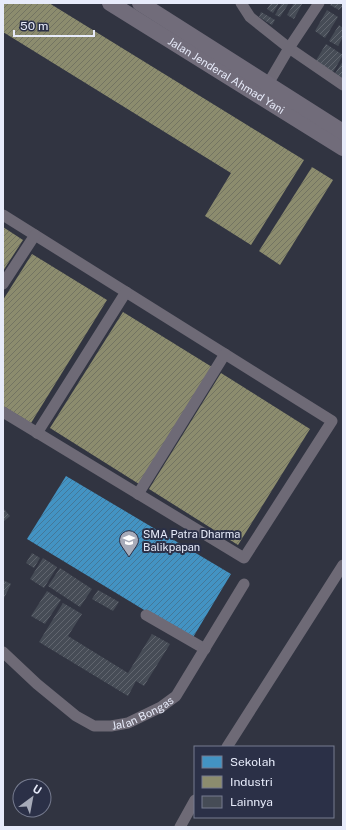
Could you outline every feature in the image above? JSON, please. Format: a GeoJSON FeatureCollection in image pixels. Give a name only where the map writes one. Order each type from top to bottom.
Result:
{"type":"FeatureCollection","features":[{"type":"Feature","properties":{"kind":"main road","name":"Jalan Jenderal Ahmad Yani"},"geometry":{"type":"LineString","coordinates":[[110,3],[264,90],[298,111],[343,132]]}},
{"type":"Feature","properties":{"kind":"main road","name":"Jalan Jenderal Ahmad Yani"},"geometry":{"type":"LineString","coordinates":[[140,3],[264,90]]}},
{"type":"Feature","properties":{"kind":"main road","name":"Jalan Jenderal Ahmad Yani"},"geometry":{"type":"LineString","coordinates":[[298,111],[343,148]]}},
{"type":"Feature","properties":{"kind":"street"},"geometry":{"type":"LineString","coordinates":[[241,3],[250,17],[287,51],[343,85]]}},
{"type":"Feature","properties":{"kind":"street"},"geometry":{"type":"LineString","coordinates":[[264,90],[287,51],[319,3]]}},
{"type":"Feature","properties":{"kind":"street"},"geometry":{"type":"LineString","coordinates":[[3,215],[332,421],[244,558],[3,412]]}},
{"type":"Feature","properties":{"kind":"street"},"geometry":{"type":"LineString","coordinates":[[3,284],[35,235]]}},
{"type":"Feature","properties":{"kind":"street"},"geometry":{"type":"LineString","coordinates":[[37,433],[126,292]]}},
{"type":"Feature","properties":{"kind":"street"},"geometry":{"type":"LineString","coordinates":[[138,494],[225,354]]}},
{"type":"Feature","properties":{"kind":"street"},"geometry":{"type":"LineString","coordinates":[[228,746],[343,566]]}},
{"type":"Feature","properties":{"kind":"street","name":"Jalan Bongas"},"geometry":{"type":"LineString","coordinates":[[3,652],[37,684],[76,716],[94,726],[111,726],[128,723],[161,706],[176,696],[244,584]]}},
{"type":"Feature","properties":{"kind":"street"},"geometry":{"type":"LineString","coordinates":[[146,615],[205,649]]}},
{"type":"Feature","properties":{"kind":"street"},"geometry":{"type":"LineString","coordinates":[[180,827],[194,802]]}},
{"type":"Feature","properties":{"kind":"building: Sekolah","name":"SMA Patra Dharma Balikpapan"},"geometry":{"type":"Polygon","coordinates":[[[66,476],[231,574],[192,639],[27,539],[66,476]]]}},
{"type":"Feature","properties":{"kind":"building: Industri"},"geometry":{"type":"Polygon","coordinates":[[[3,3],[49,3],[304,160],[251,245],[205,216],[231,173],[3,32],[3,3]]]}},
{"type":"Feature","properties":{"kind":"building: Industri"},"geometry":{"type":"Polygon","coordinates":[[[312,167],[333,180],[280,265],[259,251],[312,167]]]}},
{"type":"Feature","properties":{"kind":"building: Industri"},"geometry":{"type":"Polygon","coordinates":[[[3,227],[23,240],[3,271],[3,227]]]}},
{"type":"Feature","properties":{"kind":"building: Industri"},"geometry":{"type":"Polygon","coordinates":[[[32,254],[107,300],[31,423],[3,406],[3,300],[32,254]]]}},
{"type":"Feature","properties":{"kind":"building: Industri"},"geometry":{"type":"Polygon","coordinates":[[[123,312],[212,367],[139,484],[50,428],[123,312]]]}},
{"type":"Feature","properties":{"kind":"building: Industri"},"geometry":{"type":"Polygon","coordinates":[[[221,373],[310,429],[238,545],[149,489],[221,373]]]}},
{"type":"Feature","properties":{"kind":"building: Lainnya"},"geometry":{"type":"Polygon","coordinates":[[[271,3],[279,3],[273,13],[267,9],[271,3]]]}},
{"type":"Feature","properties":{"kind":"building: Lainnya"},"geometry":{"type":"Polygon","coordinates":[[[282,3],[289,3],[280,17],[275,15],[282,3]]]}},
{"type":"Feature","properties":{"kind":"building: Lainnya"},"geometry":{"type":"Polygon","coordinates":[[[294,3],[302,4],[294,19],[287,15],[294,3]]]}},
{"type":"Feature","properties":{"kind":"building: Lainnya"},"geometry":{"type":"Polygon","coordinates":[[[332,3],[343,3],[343,6],[339,10],[330,5],[332,3]]]}},
{"type":"Feature","properties":{"kind":"building: Lainnya"},"geometry":{"type":"Polygon","coordinates":[[[327,10],[338,17],[325,38],[315,31],[327,10]]]}},
{"type":"Feature","properties":{"kind":"building: Lainnya"},"geometry":{"type":"Polygon","coordinates":[[[261,12],[275,20],[272,25],[259,17],[261,12]]]}},
{"type":"Feature","properties":{"kind":"building: Lainnya"},"geometry":{"type":"Polygon","coordinates":[[[339,25],[343,28],[343,37],[338,46],[329,41],[339,25]]]}},
{"type":"Feature","properties":{"kind":"building: Lainnya"},"geometry":{"type":"Polygon","coordinates":[[[326,44],[343,55],[333,72],[315,62],[326,44]]]}},
{"type":"Feature","properties":{"kind":"building: Lainnya"},"geometry":{"type":"Polygon","coordinates":[[[343,61],[343,80],[334,75],[343,61]]]}},
{"type":"Feature","properties":{"kind":"building: Lainnya"},"geometry":{"type":"Polygon","coordinates":[[[3,508],[10,516],[3,522],[3,508]]]}},
{"type":"Feature","properties":{"kind":"building: Lainnya"},"geometry":{"type":"Polygon","coordinates":[[[32,553],[40,558],[34,568],[26,563],[32,553]]]}},
{"type":"Feature","properties":{"kind":"building: Lainnya"},"geometry":{"type":"Polygon","coordinates":[[[43,558],[57,567],[44,588],[30,579],[43,558]]]}},
{"type":"Feature","properties":{"kind":"building: Lainnya"},"geometry":{"type":"Polygon","coordinates":[[[60,568],[92,589],[80,607],[48,586],[60,568]]]}},
{"type":"Feature","properties":{"kind":"building: Lainnya"},"geometry":{"type":"Polygon","coordinates":[[[3,580],[11,584],[3,600],[3,580]]]}},
{"type":"Feature","properties":{"kind":"building: Lainnya"},"geometry":{"type":"Polygon","coordinates":[[[98,590],[119,602],[113,611],[92,599],[98,590]]]}},
{"type":"Feature","properties":{"kind":"building: Lainnya"},"geometry":{"type":"Polygon","coordinates":[[[47,591],[61,600],[45,624],[31,616],[47,591]]]}},
{"type":"Feature","properties":{"kind":"building: Lainnya"},"geometry":{"type":"Polygon","coordinates":[[[63,603],[82,614],[68,636],[128,673],[152,634],[170,644],[144,686],[136,681],[128,696],[39,642],[63,603]]]}},
{"type":"Feature","properties":{"kind":"place","name":"SMA Patra Dharma Balikpapan"},"geometry":{"type":"Point","coordinates":[129,557]}}]}
